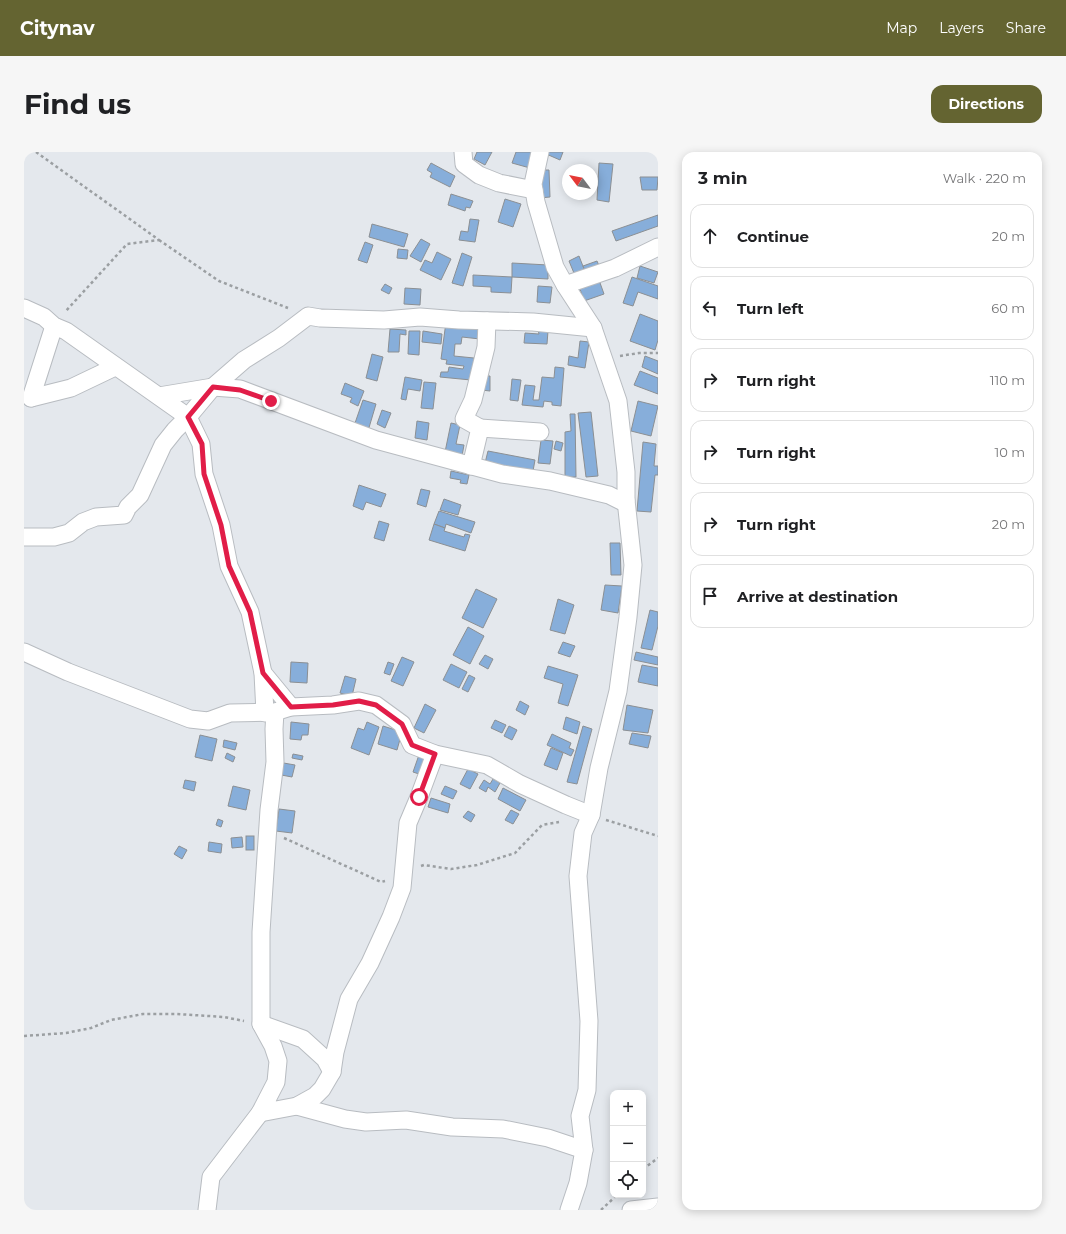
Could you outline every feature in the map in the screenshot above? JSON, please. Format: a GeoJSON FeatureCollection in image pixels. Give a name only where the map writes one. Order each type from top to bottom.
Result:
{"type":"FeatureCollection","features":[{"type":"Feature","properties":{"kind":"street"},"geometry":{"type":"LineString","coordinates":[[463,152],[464,164],[479,175],[499,184],[534,190]]}},
{"type":"Feature","properties":{"kind":"street"},"geometry":{"type":"LineString","coordinates":[[540,152],[533,184],[536,202],[555,267],[565,285],[594,328],[618,401],[626,472],[626,500],[633,565],[618,691],[599,768],[591,815],[583,833],[578,876],[589,1021],[587,1090],[580,1116],[584,1150],[578,1183],[569,1210]]}},
{"type":"Feature","properties":{"kind":"street"},"geometry":{"type":"LineString","coordinates":[[565,285],[615,268],[658,247]]}},
{"type":"Feature","properties":{"kind":"street"},"geometry":{"type":"LineString","coordinates":[[24,308],[44,318],[54,326],[66,331],[188,417],[202,444],[204,474],[221,525],[229,566],[250,612],[263,673],[277,711],[274,729],[275,762],[269,810],[261,932],[261,1024],[273,1046],[278,1062],[276,1082],[260,1113],[211,1177],[207,1210]]}},
{"type":"Feature","properties":{"kind":"street"},"geometry":{"type":"LineString","coordinates":[[24,537],[54,537],[69,533],[83,522],[96,517],[124,515],[128,507],[140,495],[163,444],[213,387],[244,360],[279,338],[308,316],[384,320],[420,317],[458,320],[533,322],[594,328]]}},
{"type":"Feature","properties":{"kind":"street"},"geometry":{"type":"LineString","coordinates":[[487,320],[486,347],[472,400],[464,419],[480,428],[540,432]]}},
{"type":"Feature","properties":{"kind":"street"},"geometry":{"type":"LineString","coordinates":[[54,326],[31,398],[72,388],[115,367]]}},
{"type":"Feature","properties":{"kind":"street"},"geometry":{"type":"LineString","coordinates":[[159,396],[213,387],[240,390],[376,440],[502,474],[550,482],[609,495],[623,502],[626,500]]}},
{"type":"Feature","properties":{"kind":"street"},"geometry":{"type":"LineString","coordinates":[[471,466],[480,428]]}},
{"type":"Feature","properties":{"kind":"street"},"geometry":{"type":"LineString","coordinates":[[24,652],[68,672],[190,719],[208,720],[230,713],[277,711],[359,701],[376,705],[402,724],[412,745],[435,754],[487,765],[520,784],[591,815]]}},
{"type":"Feature","properties":{"kind":"street"},"geometry":{"type":"LineString","coordinates":[[263,673],[277,711]]}},
{"type":"Feature","properties":{"kind":"street"},"geometry":{"type":"LineString","coordinates":[[260,1113],[297,1106],[315,1096],[322,1089],[332,1072],[349,999],[370,963],[391,917],[402,888],[408,823],[435,754]]}},
{"type":"Feature","properties":{"kind":"street"},"geometry":{"type":"LineString","coordinates":[[261,1024],[303,1040],[325,1059],[332,1072]]}},
{"type":"Feature","properties":{"kind":"street"},"geometry":{"type":"LineString","coordinates":[[297,1106],[345,1119],[366,1122],[406,1120],[452,1126],[503,1129],[548,1138],[584,1150]]}},
{"type":"Feature","properties":{"kind":"street"},"geometry":{"type":"LineString","coordinates":[[631,1210],[658,1207]]}},
{"type":"Feature","properties":{"kind":"path"},"geometry":{"type":"LineString","coordinates":[[36,152],[219,281],[308,316]]}},
{"type":"Feature","properties":{"kind":"path"},"geometry":{"type":"LineString","coordinates":[[54,326],[127,244],[159,240]]}},
{"type":"Feature","properties":{"kind":"path"},"geometry":{"type":"LineString","coordinates":[[604,359],[639,353],[658,353]]}},
{"type":"Feature","properties":{"kind":"path"},"geometry":{"type":"LineString","coordinates":[[591,815],[658,836]]}},
{"type":"Feature","properties":{"kind":"path"},"geometry":{"type":"LineString","coordinates":[[268,836],[281,837],[381,882],[395,880],[424,865],[451,869],[477,865],[515,853],[542,826],[563,821]]}},
{"type":"Feature","properties":{"kind":"path"},"geometry":{"type":"LineString","coordinates":[[24,1036],[66,1033],[91,1028],[110,1020],[143,1014],[178,1014],[224,1017],[261,1024]]}},
{"type":"Feature","properties":{"kind":"path"},"geometry":{"type":"LineString","coordinates":[[646,1167],[658,1158]]}},
{"type":"Feature","properties":{"kind":"path"},"geometry":{"type":"LineString","coordinates":[[601,1210],[613,1198]]}},
{"type":"Feature","properties":{"kind":"building"},"geometry":{"type":"Polygon","coordinates":[[[477,152],[492,152],[485,165],[474,159],[477,152]]]}},
{"type":"Feature","properties":{"kind":"building"},"geometry":{"type":"Polygon","coordinates":[[[516,152],[535,152],[530,168],[512,163],[516,152]]]}},
{"type":"Feature","properties":{"kind":"building"},"geometry":{"type":"Polygon","coordinates":[[[563,152],[560,160],[544,153],[563,152]]]}},
{"type":"Feature","properties":{"kind":"building"},"geometry":{"type":"Polygon","coordinates":[[[431,163],[455,176],[450,187],[430,177],[432,173],[427,170],[431,163]]]}},
{"type":"Feature","properties":{"kind":"building"},"geometry":{"type":"Polygon","coordinates":[[[599,163],[613,164],[609,202],[597,200],[599,163]]]}},
{"type":"Feature","properties":{"kind":"building"},"geometry":{"type":"Polygon","coordinates":[[[538,170],[549,170],[550,197],[539,198],[538,170]]]}},
{"type":"Feature","properties":{"kind":"building"},"geometry":{"type":"Polygon","coordinates":[[[640,177],[658,177],[657,190],[642,190],[640,177]]]}},
{"type":"Feature","properties":{"kind":"building"},"geometry":{"type":"Polygon","coordinates":[[[451,194],[473,201],[470,208],[466,207],[465,211],[448,205],[451,194]]]}},
{"type":"Feature","properties":{"kind":"building"},"geometry":{"type":"Polygon","coordinates":[[[505,199],[521,204],[513,227],[498,222],[505,199]]]}},
{"type":"Feature","properties":{"kind":"building"},"geometry":{"type":"Polygon","coordinates":[[[658,215],[658,226],[616,241],[612,231],[658,215]]]}},
{"type":"Feature","properties":{"kind":"building"},"geometry":{"type":"Polygon","coordinates":[[[470,219],[479,220],[475,242],[459,240],[461,231],[468,232],[470,219]]]}},
{"type":"Feature","properties":{"kind":"building"},"geometry":{"type":"Polygon","coordinates":[[[372,224],[408,234],[404,247],[369,237],[372,224]]]}},
{"type":"Feature","properties":{"kind":"building"},"geometry":{"type":"Polygon","coordinates":[[[421,239],[430,244],[421,262],[410,256],[421,239]]]}},
{"type":"Feature","properties":{"kind":"building"},"geometry":{"type":"Polygon","coordinates":[[[365,242],[373,245],[367,263],[358,260],[365,242]]]}},
{"type":"Feature","properties":{"kind":"building"},"geometry":{"type":"Polygon","coordinates":[[[398,249],[408,250],[407,259],[397,258],[398,249]]]}},
{"type":"Feature","properties":{"kind":"building"},"geometry":{"type":"Polygon","coordinates":[[[437,252],[451,259],[441,280],[420,270],[425,260],[432,263],[437,252]]]}},
{"type":"Feature","properties":{"kind":"building"},"geometry":{"type":"Polygon","coordinates":[[[462,253],[472,257],[463,286],[452,283],[462,253]]]}},
{"type":"Feature","properties":{"kind":"building"},"geometry":{"type":"Polygon","coordinates":[[[579,256],[586,274],[576,278],[569,261],[579,256]]]}},
{"type":"Feature","properties":{"kind":"building"},"geometry":{"type":"Polygon","coordinates":[[[597,261],[601,270],[587,275],[583,266],[597,261]]]}},
{"type":"Feature","properties":{"kind":"building"},"geometry":{"type":"Polygon","coordinates":[[[512,263],[548,265],[548,279],[512,277],[512,263]]]}},
{"type":"Feature","properties":{"kind":"building"},"geometry":{"type":"Polygon","coordinates":[[[640,266],[658,272],[654,283],[637,278],[640,266]]]}},
{"type":"Feature","properties":{"kind":"building"},"geometry":{"type":"Polygon","coordinates":[[[473,275],[512,277],[511,293],[491,292],[491,287],[473,286],[473,275]]]}},
{"type":"Feature","properties":{"kind":"building"},"geometry":{"type":"Polygon","coordinates":[[[632,277],[658,286],[658,299],[638,292],[633,306],[623,303],[632,277]]]}},
{"type":"Feature","properties":{"kind":"building"},"geometry":{"type":"Polygon","coordinates":[[[599,280],[604,294],[584,301],[579,286],[599,280]]]}},
{"type":"Feature","properties":{"kind":"building"},"geometry":{"type":"Polygon","coordinates":[[[385,284],[392,288],[389,294],[381,290],[385,284]]]}},
{"type":"Feature","properties":{"kind":"building"},"geometry":{"type":"Polygon","coordinates":[[[538,286],[552,287],[550,303],[537,302],[538,286]]]}},
{"type":"Feature","properties":{"kind":"building"},"geometry":{"type":"Polygon","coordinates":[[[405,288],[421,289],[420,305],[404,304],[405,288]]]}},
{"type":"Feature","properties":{"kind":"building"},"geometry":{"type":"Polygon","coordinates":[[[640,314],[658,321],[658,340],[655,350],[630,341],[640,314]]]}},
{"type":"Feature","properties":{"kind":"building"},"geometry":{"type":"Polygon","coordinates":[[[446,322],[482,326],[480,339],[462,337],[461,344],[455,344],[454,356],[474,358],[471,380],[440,377],[441,372],[448,372],[449,367],[463,369],[464,366],[446,364],[447,360],[441,359],[446,322]]]}},
{"type":"Feature","properties":{"kind":"building"},"geometry":{"type":"Polygon","coordinates":[[[390,329],[406,330],[406,335],[400,334],[399,352],[388,352],[390,329]]]}},
{"type":"Feature","properties":{"kind":"building"},"geometry":{"type":"Polygon","coordinates":[[[538,330],[548,331],[547,344],[524,343],[525,333],[539,334],[538,330]]]}},
{"type":"Feature","properties":{"kind":"building"},"geometry":{"type":"Polygon","coordinates":[[[409,331],[420,331],[419,355],[408,354],[409,331]]]}},
{"type":"Feature","properties":{"kind":"building"},"geometry":{"type":"Polygon","coordinates":[[[423,331],[442,334],[441,344],[422,342],[423,331]]]}},
{"type":"Feature","properties":{"kind":"building"},"geometry":{"type":"Polygon","coordinates":[[[580,341],[589,342],[585,368],[568,365],[569,356],[578,358],[580,341]]]}},
{"type":"Feature","properties":{"kind":"building"},"geometry":{"type":"Polygon","coordinates":[[[372,354],[383,357],[377,381],[366,378],[372,354]]]}},
{"type":"Feature","properties":{"kind":"building"},"geometry":{"type":"Polygon","coordinates":[[[645,356],[658,361],[658,374],[642,367],[645,356]]]}},
{"type":"Feature","properties":{"kind":"building"},"geometry":{"type":"Polygon","coordinates":[[[555,367],[564,368],[561,406],[552,405],[552,402],[544,401],[543,407],[522,405],[525,385],[535,386],[533,400],[539,400],[542,377],[554,378],[555,367]]]}},
{"type":"Feature","properties":{"kind":"building"},"geometry":{"type":"Polygon","coordinates":[[[640,371],[658,378],[658,394],[634,385],[640,371]]]}},
{"type":"Feature","properties":{"kind":"building"},"geometry":{"type":"Polygon","coordinates":[[[482,376],[490,376],[490,391],[481,390],[482,376]]]}},
{"type":"Feature","properties":{"kind":"building"},"geometry":{"type":"Polygon","coordinates":[[[405,377],[422,380],[420,391],[408,389],[406,400],[401,399],[405,377]]]}},
{"type":"Feature","properties":{"kind":"building"},"geometry":{"type":"Polygon","coordinates":[[[512,379],[521,380],[518,401],[510,400],[512,379]]]}},
{"type":"Feature","properties":{"kind":"building"},"geometry":{"type":"Polygon","coordinates":[[[424,382],[436,383],[433,409],[421,408],[424,382]]]}},
{"type":"Feature","properties":{"kind":"building"},"geometry":{"type":"Polygon","coordinates":[[[345,383],[364,391],[358,406],[350,402],[352,398],[341,394],[345,383]]]}},
{"type":"Feature","properties":{"kind":"building"},"geometry":{"type":"Polygon","coordinates":[[[363,400],[376,404],[368,431],[354,426],[363,400]]]}},
{"type":"Feature","properties":{"kind":"building"},"geometry":{"type":"Polygon","coordinates":[[[638,401],[658,406],[651,436],[631,431],[638,401]]]}},
{"type":"Feature","properties":{"kind":"building"},"geometry":{"type":"Polygon","coordinates":[[[382,410],[391,413],[385,428],[377,424],[382,410]]]}},
{"type":"Feature","properties":{"kind":"building"},"geometry":{"type":"Polygon","coordinates":[[[591,412],[598,476],[586,477],[578,413],[591,412]]]}},
{"type":"Feature","properties":{"kind":"building"},"geometry":{"type":"Polygon","coordinates":[[[570,414],[575,414],[576,477],[565,477],[565,432],[571,431],[570,414]]]}},
{"type":"Feature","properties":{"kind":"building"},"geometry":{"type":"Polygon","coordinates":[[[417,421],[429,423],[427,440],[415,438],[417,421]]]}},
{"type":"Feature","properties":{"kind":"building"},"geometry":{"type":"Polygon","coordinates":[[[451,423],[460,425],[456,444],[464,445],[462,456],[445,452],[451,423]]]}},
{"type":"Feature","properties":{"kind":"building"},"geometry":{"type":"Polygon","coordinates":[[[541,440],[553,441],[550,464],[538,463],[541,440]]]}},
{"type":"Feature","properties":{"kind":"building"},"geometry":{"type":"Polygon","coordinates":[[[556,441],[563,443],[561,451],[554,449],[556,441]]]}},
{"type":"Feature","properties":{"kind":"building"},"geometry":{"type":"Polygon","coordinates":[[[643,442],[656,444],[654,466],[658,466],[658,475],[655,475],[651,512],[637,511],[643,442]]]}},
{"type":"Feature","properties":{"kind":"building"},"geometry":{"type":"Polygon","coordinates":[[[488,451],[535,460],[533,471],[485,463],[488,451]]]}},
{"type":"Feature","properties":{"kind":"building"},"geometry":{"type":"Polygon","coordinates":[[[451,471],[469,475],[467,484],[460,483],[461,480],[450,478],[451,471]]]}},
{"type":"Feature","properties":{"kind":"building"},"geometry":{"type":"Polygon","coordinates":[[[359,485],[386,494],[381,507],[366,502],[363,510],[353,506],[359,485]]]}},
{"type":"Feature","properties":{"kind":"building"},"geometry":{"type":"Polygon","coordinates":[[[421,489],[430,491],[426,507],[417,504],[421,489]]]}},
{"type":"Feature","properties":{"kind":"building"},"geometry":{"type":"Polygon","coordinates":[[[444,499],[461,505],[458,515],[440,510],[444,499]]]}},
{"type":"Feature","properties":{"kind":"building"},"geometry":{"type":"Polygon","coordinates":[[[439,511],[475,522],[471,533],[446,524],[445,528],[434,524],[439,511]]]}},
{"type":"Feature","properties":{"kind":"building"},"geometry":{"type":"Polygon","coordinates":[[[379,521],[389,524],[384,541],[374,538],[379,521]]]}},
{"type":"Feature","properties":{"kind":"building"},"geometry":{"type":"Polygon","coordinates":[[[434,524],[445,528],[444,531],[464,537],[465,534],[470,535],[465,551],[429,540],[434,524]]]}},
{"type":"Feature","properties":{"kind":"building"},"geometry":{"type":"Polygon","coordinates":[[[610,543],[620,543],[621,575],[611,575],[610,543]]]}},
{"type":"Feature","properties":{"kind":"building"},"geometry":{"type":"Polygon","coordinates":[[[605,585],[622,586],[618,613],[601,610],[605,585]]]}},
{"type":"Feature","properties":{"kind":"building"},"geometry":{"type":"Polygon","coordinates":[[[476,589],[497,599],[483,628],[462,618],[476,589]]]}},
{"type":"Feature","properties":{"kind":"building"},"geometry":{"type":"Polygon","coordinates":[[[558,599],[574,605],[565,634],[550,630],[558,599]]]}},
{"type":"Feature","properties":{"kind":"building"},"geometry":{"type":"Polygon","coordinates":[[[650,610],[658,612],[658,626],[652,650],[641,648],[650,610]]]}},
{"type":"Feature","properties":{"kind":"building"},"geometry":{"type":"Polygon","coordinates":[[[468,627],[484,636],[470,664],[453,655],[468,627]]]}},
{"type":"Feature","properties":{"kind":"building"},"geometry":{"type":"Polygon","coordinates":[[[563,642],[575,646],[570,657],[558,653],[563,642]]]}},
{"type":"Feature","properties":{"kind":"building"},"geometry":{"type":"Polygon","coordinates":[[[636,652],[658,657],[658,665],[634,660],[636,652]]]}},
{"type":"Feature","properties":{"kind":"building"},"geometry":{"type":"Polygon","coordinates":[[[485,655],[493,659],[488,669],[479,664],[485,655]]]}},
{"type":"Feature","properties":{"kind":"building"},"geometry":{"type":"Polygon","coordinates":[[[402,657],[414,662],[403,686],[391,681],[402,657]]]}},
{"type":"Feature","properties":{"kind":"building"},"geometry":{"type":"Polygon","coordinates":[[[291,662],[308,663],[307,683],[290,682],[291,662]]]}},
{"type":"Feature","properties":{"kind":"building"},"geometry":{"type":"Polygon","coordinates":[[[388,662],[394,664],[390,675],[384,673],[388,662]]]}},
{"type":"Feature","properties":{"kind":"building"},"geometry":{"type":"Polygon","coordinates":[[[451,664],[467,672],[459,688],[443,680],[451,664]]]}},
{"type":"Feature","properties":{"kind":"building"},"geometry":{"type":"Polygon","coordinates":[[[642,665],[658,668],[658,686],[638,682],[642,665]]]}},
{"type":"Feature","properties":{"kind":"building"},"geometry":{"type":"Polygon","coordinates":[[[548,666],[578,675],[568,706],[558,703],[563,684],[544,678],[548,666]]]}},
{"type":"Feature","properties":{"kind":"building"},"geometry":{"type":"Polygon","coordinates":[[[469,675],[475,678],[468,692],[462,689],[469,675]]]}},
{"type":"Feature","properties":{"kind":"building"},"geometry":{"type":"Polygon","coordinates":[[[345,676],[356,679],[352,696],[340,693],[345,676]]]}},
{"type":"Feature","properties":{"kind":"building"},"geometry":{"type":"Polygon","coordinates":[[[520,701],[529,706],[525,715],[516,710],[520,701]]]}},
{"type":"Feature","properties":{"kind":"building"},"geometry":{"type":"Polygon","coordinates":[[[425,704],[436,710],[424,733],[414,728],[425,704]]]}},
{"type":"Feature","properties":{"kind":"building"},"geometry":{"type":"Polygon","coordinates":[[[627,705],[653,710],[648,733],[623,730],[627,705]]]}},
{"type":"Feature","properties":{"kind":"building"},"geometry":{"type":"Polygon","coordinates":[[[566,717],[580,722],[577,734],[563,729],[566,717]]]}},
{"type":"Feature","properties":{"kind":"building"},"geometry":{"type":"Polygon","coordinates":[[[495,720],[506,725],[502,733],[491,728],[495,720]]]}},
{"type":"Feature","properties":{"kind":"building"},"geometry":{"type":"Polygon","coordinates":[[[291,722],[309,724],[308,735],[302,735],[301,740],[290,739],[291,722]]]}},
{"type":"Feature","properties":{"kind":"building"},"geometry":{"type":"Polygon","coordinates":[[[367,722],[379,727],[369,755],[351,748],[358,728],[364,730],[367,722]]]}},
{"type":"Feature","properties":{"kind":"building"},"geometry":{"type":"Polygon","coordinates":[[[383,726],[402,732],[397,750],[378,744],[383,726]]]}},
{"type":"Feature","properties":{"kind":"building"},"geometry":{"type":"Polygon","coordinates":[[[509,726],[517,730],[512,740],[504,736],[509,726]]]}},
{"type":"Feature","properties":{"kind":"building"},"geometry":{"type":"Polygon","coordinates":[[[583,726],[592,729],[577,784],[567,782],[583,726]]]}},
{"type":"Feature","properties":{"kind":"building"},"geometry":{"type":"Polygon","coordinates":[[[632,733],[651,736],[648,748],[629,744],[632,733]]]}},
{"type":"Feature","properties":{"kind":"building"},"geometry":{"type":"Polygon","coordinates":[[[552,734],[571,743],[569,748],[574,750],[571,756],[547,745],[552,734]]]}},
{"type":"Feature","properties":{"kind":"building"},"geometry":{"type":"Polygon","coordinates":[[[200,735],[217,739],[212,761],[195,757],[200,735]]]}},
{"type":"Feature","properties":{"kind":"building"},"geometry":{"type":"Polygon","coordinates":[[[224,740],[237,743],[235,750],[223,747],[224,740]]]}},
{"type":"Feature","properties":{"kind":"building"},"geometry":{"type":"Polygon","coordinates":[[[551,748],[563,753],[557,770],[544,765],[551,748]]]}},
{"type":"Feature","properties":{"kind":"building"},"geometry":{"type":"Polygon","coordinates":[[[420,752],[430,756],[422,775],[413,772],[420,752]]]}},
{"type":"Feature","properties":{"kind":"building"},"geometry":{"type":"Polygon","coordinates":[[[227,753],[235,757],[233,762],[225,758],[227,753]]]}},
{"type":"Feature","properties":{"kind":"building"},"geometry":{"type":"Polygon","coordinates":[[[293,754],[303,756],[302,760],[292,758],[293,754]]]}},
{"type":"Feature","properties":{"kind":"building"},"geometry":{"type":"Polygon","coordinates":[[[278,762],[295,765],[292,777],[276,774],[278,762]]]}},
{"type":"Feature","properties":{"kind":"building"},"geometry":{"type":"Polygon","coordinates":[[[468,769],[478,774],[470,789],[460,784],[468,769]]]}},
{"type":"Feature","properties":{"kind":"building"},"geometry":{"type":"Polygon","coordinates":[[[493,779],[500,783],[495,792],[488,787],[486,792],[479,788],[484,780],[490,784],[493,779]]]}},
{"type":"Feature","properties":{"kind":"building"},"geometry":{"type":"Polygon","coordinates":[[[185,780],[196,782],[194,791],[183,788],[185,780]]]}},
{"type":"Feature","properties":{"kind":"building"},"geometry":{"type":"Polygon","coordinates":[[[233,786],[250,790],[246,810],[228,806],[233,786]]]}},
{"type":"Feature","properties":{"kind":"building"},"geometry":{"type":"Polygon","coordinates":[[[445,786],[457,791],[453,799],[441,794],[445,786]]]}},
{"type":"Feature","properties":{"kind":"building"},"geometry":{"type":"Polygon","coordinates":[[[503,788],[526,800],[520,811],[498,799],[503,788]]]}},
{"type":"Feature","properties":{"kind":"building"},"geometry":{"type":"Polygon","coordinates":[[[431,798],[450,804],[448,813],[428,807],[431,798]]]}},
{"type":"Feature","properties":{"kind":"building"},"geometry":{"type":"Polygon","coordinates":[[[279,809],[295,811],[292,833],[276,831],[279,809]]]}},
{"type":"Feature","properties":{"kind":"building"},"geometry":{"type":"Polygon","coordinates":[[[511,810],[519,814],[513,824],[505,820],[511,810]]]}},
{"type":"Feature","properties":{"kind":"building"},"geometry":{"type":"Polygon","coordinates":[[[468,811],[475,815],[471,822],[463,817],[468,811]]]}},
{"type":"Feature","properties":{"kind":"building"},"geometry":{"type":"Polygon","coordinates":[[[218,819],[223,821],[221,827],[216,825],[218,819]]]}},
{"type":"Feature","properties":{"kind":"building"},"geometry":{"type":"Polygon","coordinates":[[[246,836],[254,836],[254,850],[246,850],[246,836]]]}},
{"type":"Feature","properties":{"kind":"building"},"geometry":{"type":"Polygon","coordinates":[[[242,837],[243,847],[232,848],[231,838],[242,837]]]}},
{"type":"Feature","properties":{"kind":"building"},"geometry":{"type":"Polygon","coordinates":[[[209,842],[222,844],[221,853],[208,851],[209,842]]]}},
{"type":"Feature","properties":{"kind":"building"},"geometry":{"type":"Polygon","coordinates":[[[179,846],[187,850],[182,859],[174,854],[179,846]]]}},
{"type":"Feature","properties":{"kind":"route"},"geometry":{"type":"LineString","coordinates":[[271,401],[240,390],[213,387],[188,417],[202,444],[204,474],[221,525],[229,566],[250,612],[263,673],[291,707],[333,705],[359,701],[376,705],[402,724],[412,745],[435,754],[419,797]]}}]}
